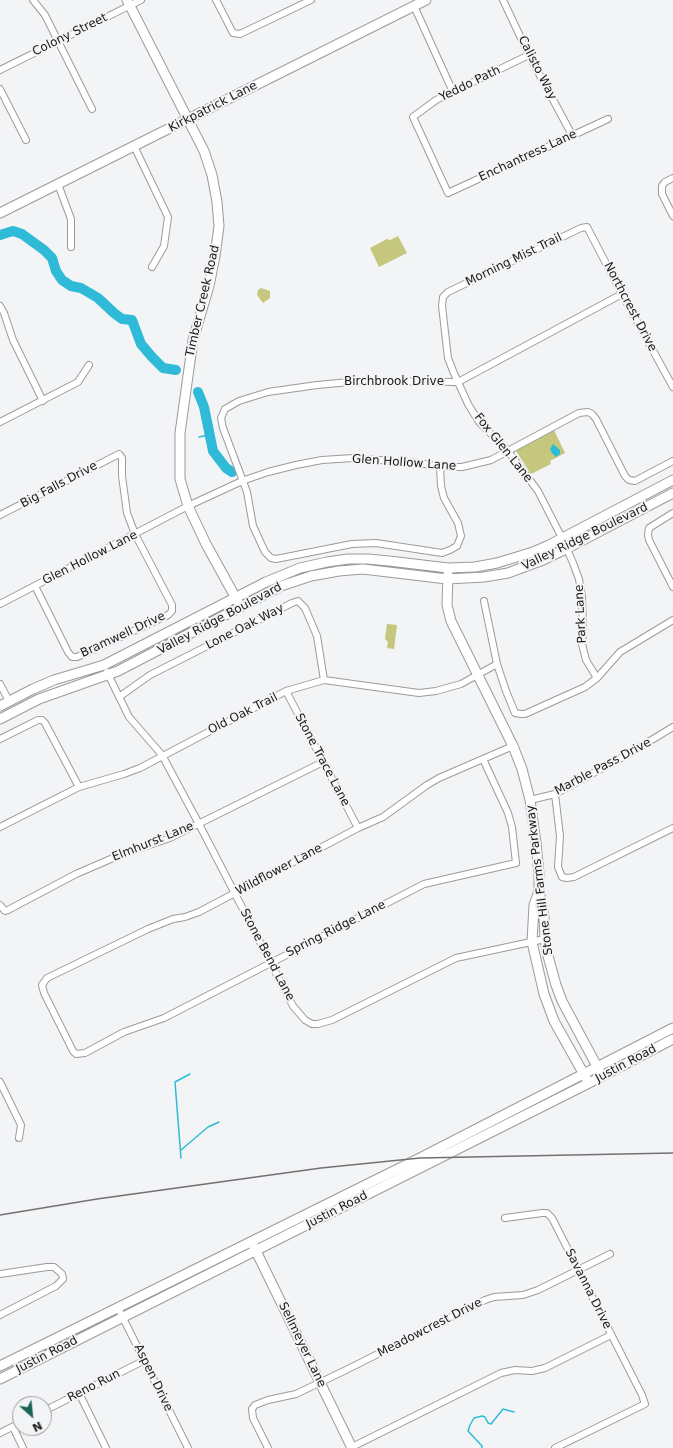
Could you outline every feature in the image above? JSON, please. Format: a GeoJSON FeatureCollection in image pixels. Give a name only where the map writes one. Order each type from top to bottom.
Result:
{"type":"FeatureCollection","features":[{"type":"Feature","properties":{"kind":"main road","name":"Kirkpatrick Lane"},"geometry":{"type":"LineString","coordinates":[[0,213],[426,0]]}},
{"type":"Feature","properties":{"kind":"main road","name":"Timber Creek Road"},"geometry":{"type":"LineString","coordinates":[[128,3],[204,151],[212,175],[217,202],[218,226],[215,256],[209,286],[193,340],[180,433],[180,478],[188,506],[206,544],[241,607]]}},
{"type":"Feature","properties":{"kind":"main road","name":"Valley Ridge Boulevard"},"geometry":{"type":"LineString","coordinates":[[0,706],[54,680],[104,665],[266,582],[300,568],[327,562],[368,559],[448,568],[475,567],[505,561],[533,552],[673,480]]}},
{"type":"Feature","properties":{"kind":"main road","name":"Valley Ridge Boulevard"},"geometry":{"type":"LineString","coordinates":[[0,719],[60,690],[109,675],[146,658],[281,586],[311,576],[339,571],[363,569],[447,580],[484,577],[508,573],[526,567],[566,548],[673,493]]}},
{"type":"Feature","properties":{"kind":"main road","name":"Stone Hill Farms Parkway"},"geometry":{"type":"LineString","coordinates":[[448,568],[448,605],[451,621],[512,746],[522,769],[530,800],[536,843],[539,890],[544,916],[548,956],[562,1001],[602,1076]]}},
{"type":"Feature","properties":{"kind":"main road"},"geometry":{"type":"LineString","coordinates":[[539,890],[534,905],[532,942],[544,994],[554,1021],[589,1083]]}},
{"type":"Feature","properties":{"kind":"main road"},"geometry":{"type":"LineString","coordinates":[[549,1008],[562,1001]]}},
{"type":"Feature","properties":{"kind":"main road","name":"Justin Road"},"geometry":{"type":"LineString","coordinates":[[0,1366],[251,1242],[673,1028]]}},
{"type":"Feature","properties":{"kind":"main road","name":"Justin Road"},"geometry":{"type":"LineString","coordinates":[[0,1379],[589,1083],[673,1039]]}},
{"type":"Feature","properties":{"kind":"main road","name":"Sellmeyer Lane"},"geometry":{"type":"LineString","coordinates":[[251,1242],[352,1448]]}},
{"type":"Feature","properties":{"kind":"main road"},"geometry":{"type":"LineString","coordinates":[[163,1297],[185,1280],[193,1276],[195,1270]]}},
{"type":"Feature","properties":{"kind":"street"},"geometry":{"type":"LineString","coordinates":[[33,0],[45,15],[92,109]]}},
{"type":"Feature","properties":{"kind":"street","name":"Colony Street"},"geometry":{"type":"LineString","coordinates":[[0,70],[58,41],[128,3],[141,0]]}},
{"type":"Feature","properties":{"kind":"street"},"geometry":{"type":"LineString","coordinates":[[216,0],[233,33],[240,34],[311,0]]}},
{"type":"Feature","properties":{"kind":"street","name":"Calisto Way"},"geometry":{"type":"LineString","coordinates":[[503,0],[529,55],[572,135]]}},
{"type":"Feature","properties":{"kind":"street"},"geometry":{"type":"LineString","coordinates":[[414,6],[453,92]]}},
{"type":"Feature","properties":{"kind":"street","name":"Yeddo Path"},"geometry":{"type":"LineString","coordinates":[[448,193],[413,117],[436,100],[529,55]]}},
{"type":"Feature","properties":{"kind":"street"},"geometry":{"type":"LineString","coordinates":[[0,89],[26,140]]}},
{"type":"Feature","properties":{"kind":"street","name":"Enchantress Lane"},"geometry":{"type":"LineString","coordinates":[[448,193],[608,119]]}},
{"type":"Feature","properties":{"kind":"street"},"geometry":{"type":"LineString","coordinates":[[134,146],[168,217],[164,246],[152,267]]}},
{"type":"Feature","properties":{"kind":"street"},"geometry":{"type":"LineString","coordinates":[[673,178],[665,182],[662,186],[662,194],[673,216]]}},
{"type":"Feature","properties":{"kind":"street"},"geometry":{"type":"LineString","coordinates":[[58,184],[72,219],[71,247]]}},
{"type":"Feature","properties":{"kind":"street","name":"Northcrest Drive"},"geometry":{"type":"LineString","coordinates":[[587,227],[673,387]]}},
{"type":"Feature","properties":{"kind":"street","name":"Morning Mist Trail"},"geometry":{"type":"LineString","coordinates":[[443,297],[448,292],[581,228],[587,227]]}},
{"type":"Feature","properties":{"kind":"street","name":"Birchbrook Drive"},"geometry":{"type":"LineString","coordinates":[[440,467],[441,486],[444,498],[458,523],[461,536],[457,546],[450,550],[442,553],[376,543],[352,544],[271,558],[265,552],[253,526],[247,492],[221,418],[225,409],[239,401],[268,392],[361,381],[458,382],[622,294]]}},
{"type":"Feature","properties":{"kind":"street","name":"Fox Glen Lane"},"geometry":{"type":"LineString","coordinates":[[443,297],[442,306],[448,358],[468,404],[479,422],[508,451],[538,492],[566,548]]}},
{"type":"Feature","properties":{"kind":"street"},"geometry":{"type":"LineString","coordinates":[[0,306],[4,313],[13,340],[43,401]]}},
{"type":"Feature","properties":{"kind":"street"},"geometry":{"type":"LineString","coordinates":[[0,422],[78,382],[89,366]]}},
{"type":"Feature","properties":{"kind":"street","name":"Glen Hollow Lane"},"geometry":{"type":"LineString","coordinates":[[0,604],[188,506],[242,481],[268,472],[322,460],[353,458],[420,463],[440,467],[462,467],[491,460],[580,413],[588,412],[596,419],[625,476],[629,480],[635,481],[673,461]]}},
{"type":"Feature","properties":{"kind":"street","name":"Big Falls Drive"},"geometry":{"type":"LineString","coordinates":[[0,515],[119,454],[122,458],[122,476],[127,513],[135,534]]}},
{"type":"Feature","properties":{"kind":"street"},"geometry":{"type":"LineString","coordinates":[[673,513],[649,528],[648,535],[649,540],[673,587]]}},
{"type":"Feature","properties":{"kind":"street","name":"Bramwell Drive"},"geometry":{"type":"LineString","coordinates":[[35,586],[68,652],[72,657],[77,658],[168,615],[172,610],[172,605],[135,534]]}},
{"type":"Feature","properties":{"kind":"street","name":"Park Lane"},"geometry":{"type":"LineString","coordinates":[[566,548],[579,579],[582,605],[582,644],[586,660],[597,678]]}},
{"type":"Feature","properties":{"kind":"street","name":"Lone Oak Way"},"geometry":{"type":"LineString","coordinates":[[119,697],[150,676],[298,601],[305,608],[317,636],[324,680]]}},
{"type":"Feature","properties":{"kind":"street"},"geometry":{"type":"LineString","coordinates":[[484,602],[497,664],[515,712],[521,714],[525,714],[585,687],[597,678],[620,652],[673,620]]}},
{"type":"Feature","properties":{"kind":"street","name":"Old Oak Trail"},"geometry":{"type":"LineString","coordinates":[[0,827],[79,787],[140,768],[162,755],[286,691],[324,680],[418,693],[436,691],[461,684],[497,664]]}},
{"type":"Feature","properties":{"kind":"street","name":"Stone Bend Lane"},"geometry":{"type":"LineString","coordinates":[[104,665],[134,724],[162,755],[270,963],[294,1006],[305,1020],[312,1024],[332,1020],[456,958],[546,939]]}},
{"type":"Feature","properties":{"kind":"street"},"geometry":{"type":"LineString","coordinates":[[0,684],[9,701]]}},
{"type":"Feature","properties":{"kind":"street","name":"Stone Trace Lane"},"geometry":{"type":"LineString","coordinates":[[286,691],[358,828]]}},
{"type":"Feature","properties":{"kind":"street"},"geometry":{"type":"LineString","coordinates":[[0,739],[38,720],[42,720],[79,787]]}},
{"type":"Feature","properties":{"kind":"street","name":"Marble Pass Drive"},"geometry":{"type":"LineString","coordinates":[[530,800],[555,794],[630,754],[673,727]]}},
{"type":"Feature","properties":{"kind":"street","name":"Wildflower Lane"},"geometry":{"type":"LineString","coordinates":[[76,1054],[71,1048],[44,993],[42,984],[47,978],[148,929],[173,919],[199,912],[358,828],[383,817],[438,778],[512,746]]}},
{"type":"Feature","properties":{"kind":"street","name":"Spring Ridge Lane"},"geometry":{"type":"LineString","coordinates":[[76,1054],[85,1053],[124,1032],[164,1018],[424,884],[516,863],[512,827],[508,813],[483,759]]}},
{"type":"Feature","properties":{"kind":"street","name":"Elmhurst Lane"},"geometry":{"type":"LineString","coordinates":[[0,905],[5,911],[76,874],[114,857],[170,838],[323,762]]}},
{"type":"Feature","properties":{"kind":"street"},"geometry":{"type":"LineString","coordinates":[[555,794],[560,836],[558,867],[562,877],[574,877],[673,828]]}},
{"type":"Feature","properties":{"kind":"street"},"geometry":{"type":"LineString","coordinates":[[0,1082],[2,1090],[21,1125],[19,1138]]}},
{"type":"Feature","properties":{"kind":"street","name":"Savanna Drive"},"geometry":{"type":"LineString","coordinates":[[505,1218],[542,1212],[547,1213],[552,1218],[642,1395],[645,1404],[555,1448]]}},
{"type":"Feature","properties":{"kind":"street","name":"Meadowcrest Drive"},"geometry":{"type":"LineString","coordinates":[[268,1448],[254,1418],[252,1409],[255,1405],[296,1394],[348,1370],[494,1296],[523,1295],[538,1290],[610,1254]]}},
{"type":"Feature","properties":{"kind":"street"},"geometry":{"type":"LineString","coordinates":[[0,1274],[54,1267],[62,1274],[63,1279],[56,1286],[0,1315]]}},
{"type":"Feature","properties":{"kind":"street","name":"Aspen Drive"},"geometry":{"type":"LineString","coordinates":[[118,1308],[188,1448]]}},
{"type":"Feature","properties":{"kind":"street"},"geometry":{"type":"LineString","coordinates":[[352,1448],[501,1373],[515,1370],[532,1371],[545,1368],[611,1334]]}},
{"type":"Feature","properties":{"kind":"street","name":"Reno Run"},"geometry":{"type":"LineString","coordinates":[[52,1407],[145,1360]]}},
{"type":"Feature","properties":{"kind":"street"},"geometry":{"type":"LineString","coordinates":[[79,1393],[106,1448]]}},
{"type":"Feature","properties":{"kind":"street"},"geometry":{"type":"LineString","coordinates":[[0,1433],[12,1427]]}},
{"type":"Feature","properties":{"kind":"street"},"geometry":{"type":"LineString","coordinates":[[17,1436],[23,1448]]}},
{"type":"Feature","properties":{"kind":"green space"},"geometry":{"type":"Polygon","coordinates":[[[398,236],[407,253],[379,267],[370,248],[387,239],[390,240],[398,236]]]}},
{"type":"Feature","properties":{"kind":"green space"},"geometry":{"type":"Polygon","coordinates":[[[261,288],[270,291],[270,298],[263,303],[257,295],[258,290],[261,288]]]}},
{"type":"Feature","properties":{"kind":"green space"},"geometry":{"type":"Polygon","coordinates":[[[554,430],[565,453],[550,461],[551,464],[531,474],[516,451],[554,430]]]}},
{"type":"Feature","properties":{"kind":"green space"},"geometry":{"type":"Polygon","coordinates":[[[387,624],[397,625],[394,649],[387,648],[388,642],[385,639],[387,624]]]}},
{"type":"Feature","properties":{"kind":"water"},"geometry":{"type":"Polygon","coordinates":[[[553,444],[560,450],[560,454],[556,457],[550,449],[553,444]]]}},
{"type":"Feature","properties":{"kind":"waterway"},"geometry":{"type":"LineString","coordinates":[[0,235],[13,231],[22,234],[44,250],[52,258],[56,271],[62,280],[71,286],[81,288],[98,298],[122,319],[132,320],[141,344],[152,357],[163,368],[176,370]]}},
{"type":"Feature","properties":{"kind":"waterway"},"geometry":{"type":"LineString","coordinates":[[198,392],[204,407],[213,451],[226,468],[232,472]]}},
{"type":"Feature","properties":{"kind":"waterway"},"geometry":{"type":"LineString","coordinates":[[199,437],[209,435]]}},
{"type":"Feature","properties":{"kind":"waterway"},"geometry":{"type":"LineString","coordinates":[[181,1158],[175,1082],[190,1074]]}},
{"type":"Feature","properties":{"kind":"waterway"},"geometry":{"type":"LineString","coordinates":[[181,1150],[208,1127],[219,1122]]}},
{"type":"Feature","properties":{"kind":"waterway"},"geometry":{"type":"LineString","coordinates":[[482,1448],[482,1446],[468,1431],[474,1418],[482,1416],[485,1417],[488,1423],[491,1424],[503,1409],[514,1412]]}},
{"type":"Feature","properties":{"kind":"railway"},"geometry":{"type":"LineString","coordinates":[[0,1215],[97,1199],[321,1168],[420,1158],[673,1153]]}}]}
